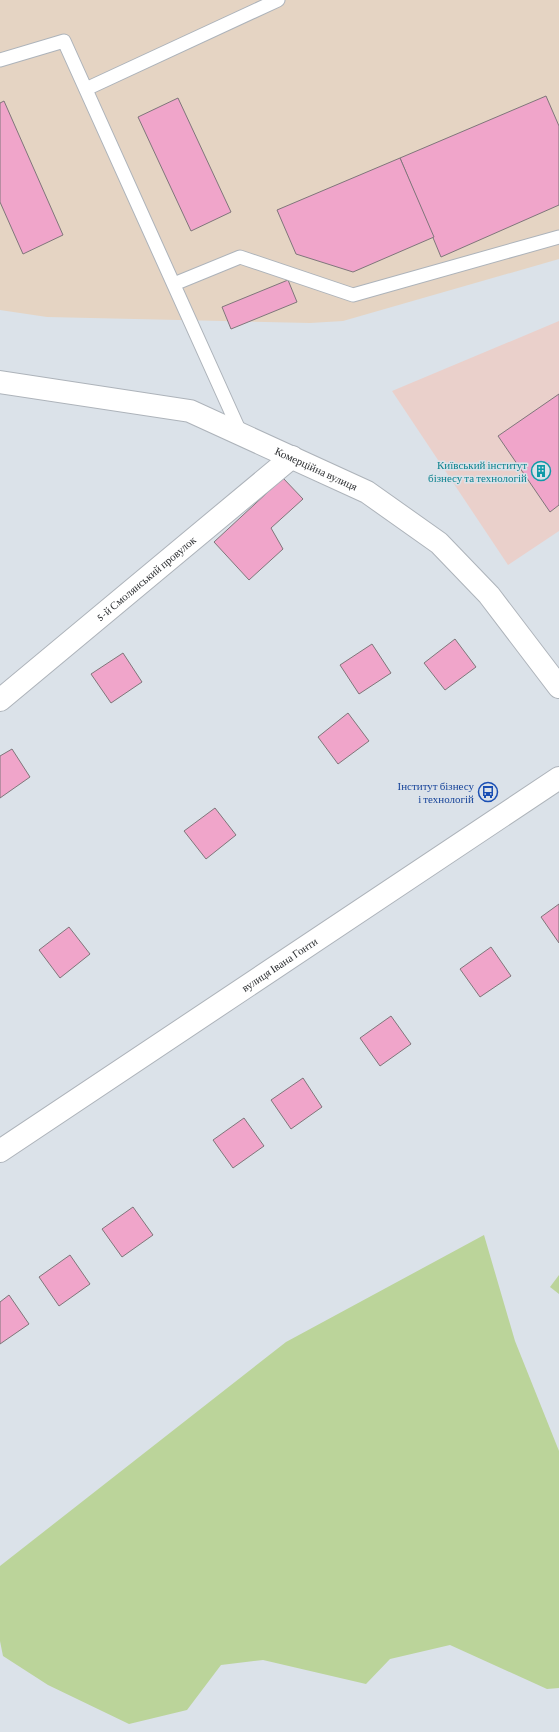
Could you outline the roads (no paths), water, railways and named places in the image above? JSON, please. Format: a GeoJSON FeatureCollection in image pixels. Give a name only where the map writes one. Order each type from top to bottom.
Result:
{"type":"FeatureCollection","features":[{"type":"Feature","properties":{"kind":"street","name":"Комерційна вулиця"},"geometry":{"type":"LineString","coordinates":[[0,382],[190,410],[367,492],[439,543],[489,595],[559,687]]}},
{"type":"Feature","properties":{"kind":"street","name":"5-й Смолянський провулок"},"geometry":{"type":"LineString","coordinates":[[0,700],[292,457]]}},
{"type":"Feature","properties":{"kind":"street","name":"вулиця Івана Гонти"},"geometry":{"type":"LineString","coordinates":[[0,1151],[559,778]]}},
{"type":"Feature","properties":{"kind":"lane"},"geometry":{"type":"LineString","coordinates":[[86,89],[278,0]]}},
{"type":"Feature","properties":{"kind":"lane"},"geometry":{"type":"LineString","coordinates":[[0,60],[64,41],[241,434]]}},
{"type":"Feature","properties":{"kind":"lane"},"geometry":{"type":"LineString","coordinates":[[174,284],[240,257],[354,295],[559,237]]}},
{"type":"Feature","properties":{"kind":"place","name":"Київський інститут бізнесу та технологій"},"geometry":{"type":"Point","coordinates":[541,471]}},
{"type":"Feature","properties":{"kind":"place","name":"Інститут бізнесу і технологій"},"geometry":{"type":"Point","coordinates":[488,792]}}]}
